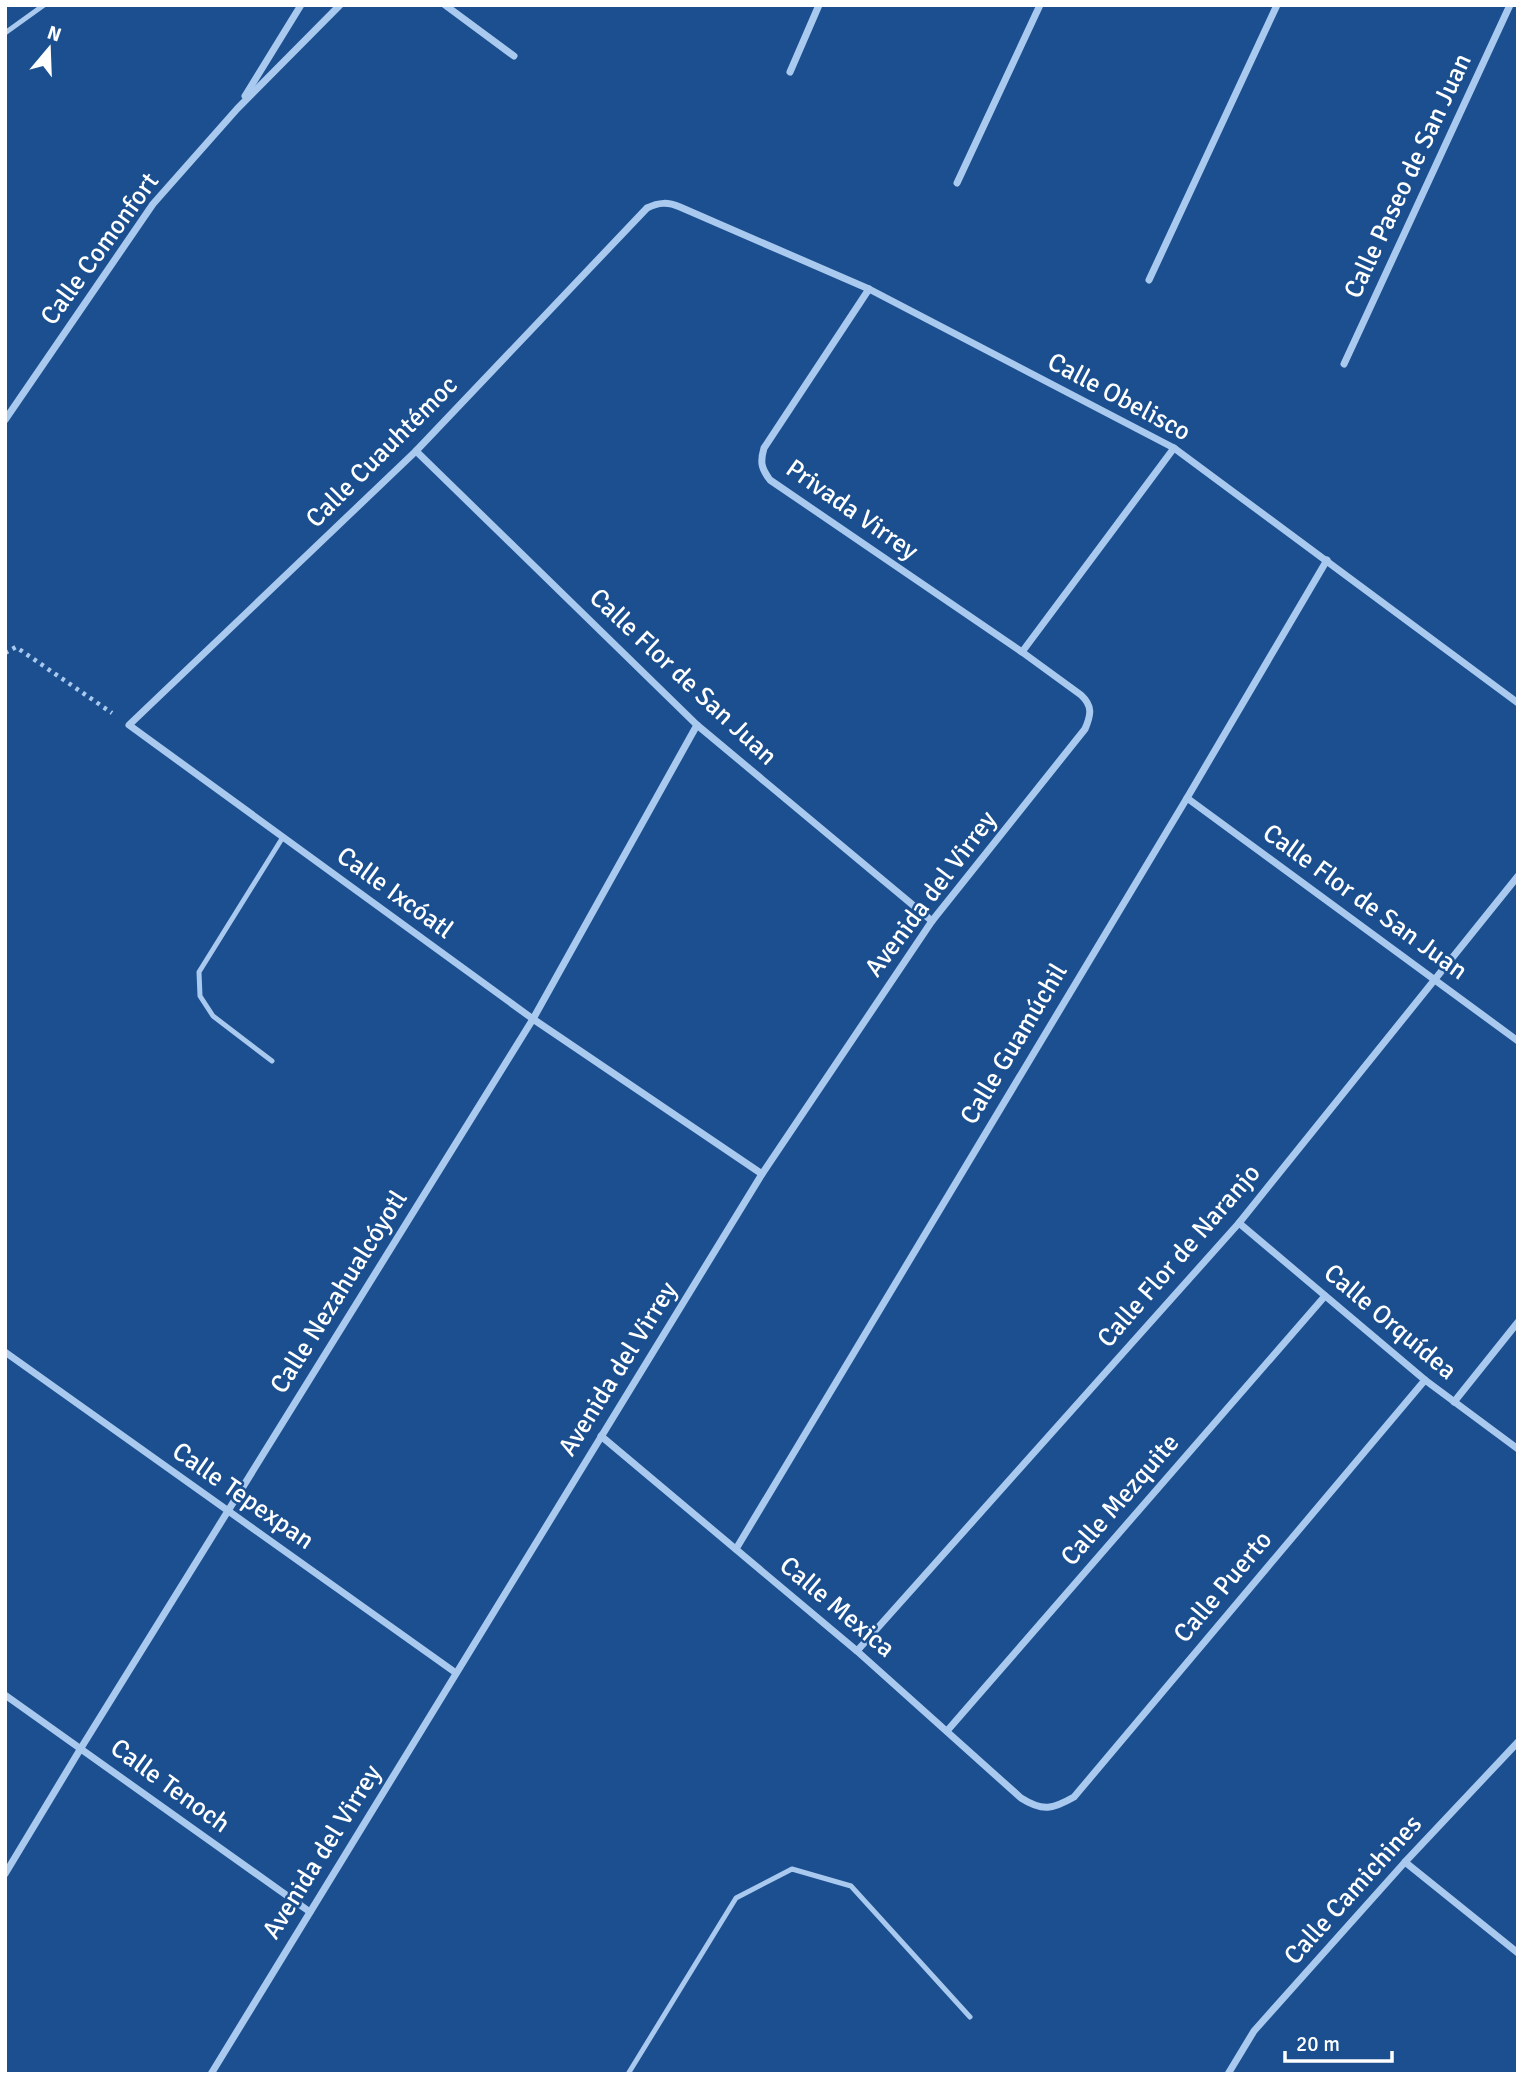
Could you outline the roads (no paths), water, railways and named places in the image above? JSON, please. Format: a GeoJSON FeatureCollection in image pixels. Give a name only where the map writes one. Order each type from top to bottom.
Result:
{"type":"FeatureCollection","features":[{"type":"Feature","properties":{"kind":"street"},"geometry":{"type":"LineString","coordinates":[[237,109],[301,5]]}},
{"type":"Feature","properties":{"kind":"street"},"geometry":{"type":"LineString","coordinates":[[237,109],[340,5]]}},
{"type":"Feature","properties":{"kind":"street"},"geometry":{"type":"LineString","coordinates":[[445,5],[514,56]]}},
{"type":"Feature","properties":{"kind":"street"},"geometry":{"type":"LineString","coordinates":[[790,72],[819,5]]}},
{"type":"Feature","properties":{"kind":"street"},"geometry":{"type":"LineString","coordinates":[[957,183],[1040,5]]}},
{"type":"Feature","properties":{"kind":"street"},"geometry":{"type":"LineString","coordinates":[[1149,280],[1278,5]]}},
{"type":"Feature","properties":{"kind":"street","name":"Calle Paseo de San Juan"},"geometry":{"type":"LineString","coordinates":[[1344,364],[1510,5]]}},
{"type":"Feature","properties":{"kind":"street","name":"Calle Comonfort"},"geometry":{"type":"LineString","coordinates":[[5,420],[153,204],[237,109]]}},
{"type":"Feature","properties":{"kind":"street","name":"Calle Obelisco"},"geometry":{"type":"LineString","coordinates":[[657,203],[670,203],[680,207],[869,289],[1174,448],[1518,703]]}},
{"type":"Feature","properties":{"kind":"street","name":"Calle Cuauhtémoc"},"geometry":{"type":"LineString","coordinates":[[129,725],[416,451],[639,214],[657,203]]}},
{"type":"Feature","properties":{"kind":"street","name":"Privada Virrey"},"geometry":{"type":"LineString","coordinates":[[869,289],[764,448],[760,461],[763,471],[770,480],[1022,652],[1081,695],[1091,708]]}},
{"type":"Feature","properties":{"kind":"street"},"geometry":{"type":"LineString","coordinates":[[1022,652],[1174,448]]}},
{"type":"Feature","properties":{"kind":"street","name":"Calle Flor de San Juan"},"geometry":{"type":"LineString","coordinates":[[416,451],[697,724],[932,921]]}},
{"type":"Feature","properties":{"kind":"street","name":"Calle Guamúchil"},"geometry":{"type":"LineString","coordinates":[[736,1549],[1327,560]]}},
{"type":"Feature","properties":{"kind":"street","name":"Avenida del Virrey"},"geometry":{"type":"LineString","coordinates":[[211,2074],[762,1174],[932,921],[1085,729],[1091,708]]}},
{"type":"Feature","properties":{"kind":"street","name":"Calle Nezahualcóyotl"},"geometry":{"type":"LineString","coordinates":[[5,1874],[534,1019],[697,724]]}},
{"type":"Feature","properties":{"kind":"street","name":"Calle Ixcóatl"},"geometry":{"type":"LineString","coordinates":[[129,725],[534,1019],[762,1174]]}},
{"type":"Feature","properties":{"kind":"street","name":"Calle Flor de San Juan"},"geometry":{"type":"LineString","coordinates":[[1187,798],[1518,1041]]}},
{"type":"Feature","properties":{"kind":"street","name":"Calle Flor de Naranjo"},"geometry":{"type":"LineString","coordinates":[[857,1651],[1239,1223],[1518,876]]}},
{"type":"Feature","properties":{"kind":"street","name":"Calle Orquídea"},"geometry":{"type":"LineString","coordinates":[[1239,1223],[1425,1380],[1518,1449]]}},
{"type":"Feature","properties":{"kind":"street","name":"Calle Mezquite"},"geometry":{"type":"LineString","coordinates":[[947,1731],[1325,1296]]}},
{"type":"Feature","properties":{"kind":"street"},"geometry":{"type":"LineString","coordinates":[[1454,1402],[1518,1322]]}},
{"type":"Feature","properties":{"kind":"street","name":"Calle Tepexpan"},"geometry":{"type":"LineString","coordinates":[[5,1352],[456,1673]]}},
{"type":"Feature","properties":{"kind":"street","name":"Calle Puerto"},"geometry":{"type":"LineString","coordinates":[[1045,1809],[1074,1797],[1425,1380]]}},
{"type":"Feature","properties":{"kind":"street","name":"Calle Mexica"},"geometry":{"type":"LineString","coordinates":[[601,1436],[857,1651],[1021,1798],[1031,1805],[1045,1809]]}},
{"type":"Feature","properties":{"kind":"street","name":"Calle Tenoch"},"geometry":{"type":"LineString","coordinates":[[5,1695],[310,1912]]}},
{"type":"Feature","properties":{"kind":"street","name":"Calle Camichines"},"geometry":{"type":"LineString","coordinates":[[1228,2074],[1254,2031],[1405,1862],[1518,1742]]}},
{"type":"Feature","properties":{"kind":"street"},"geometry":{"type":"LineString","coordinates":[[1405,1862],[1518,1953]]}},
{"type":"Feature","properties":{"kind":"lane"},"geometry":{"type":"LineString","coordinates":[[5,33],[44,5]]}},
{"type":"Feature","properties":{"kind":"lane"},"geometry":{"type":"LineString","coordinates":[[272,1061],[213,1016],[200,996],[199,972],[283,837]]}},
{"type":"Feature","properties":{"kind":"lane"},"geometry":{"type":"LineString","coordinates":[[628,2074],[736,1898],[792,1869],[851,1886],[970,2017]]}}]}
